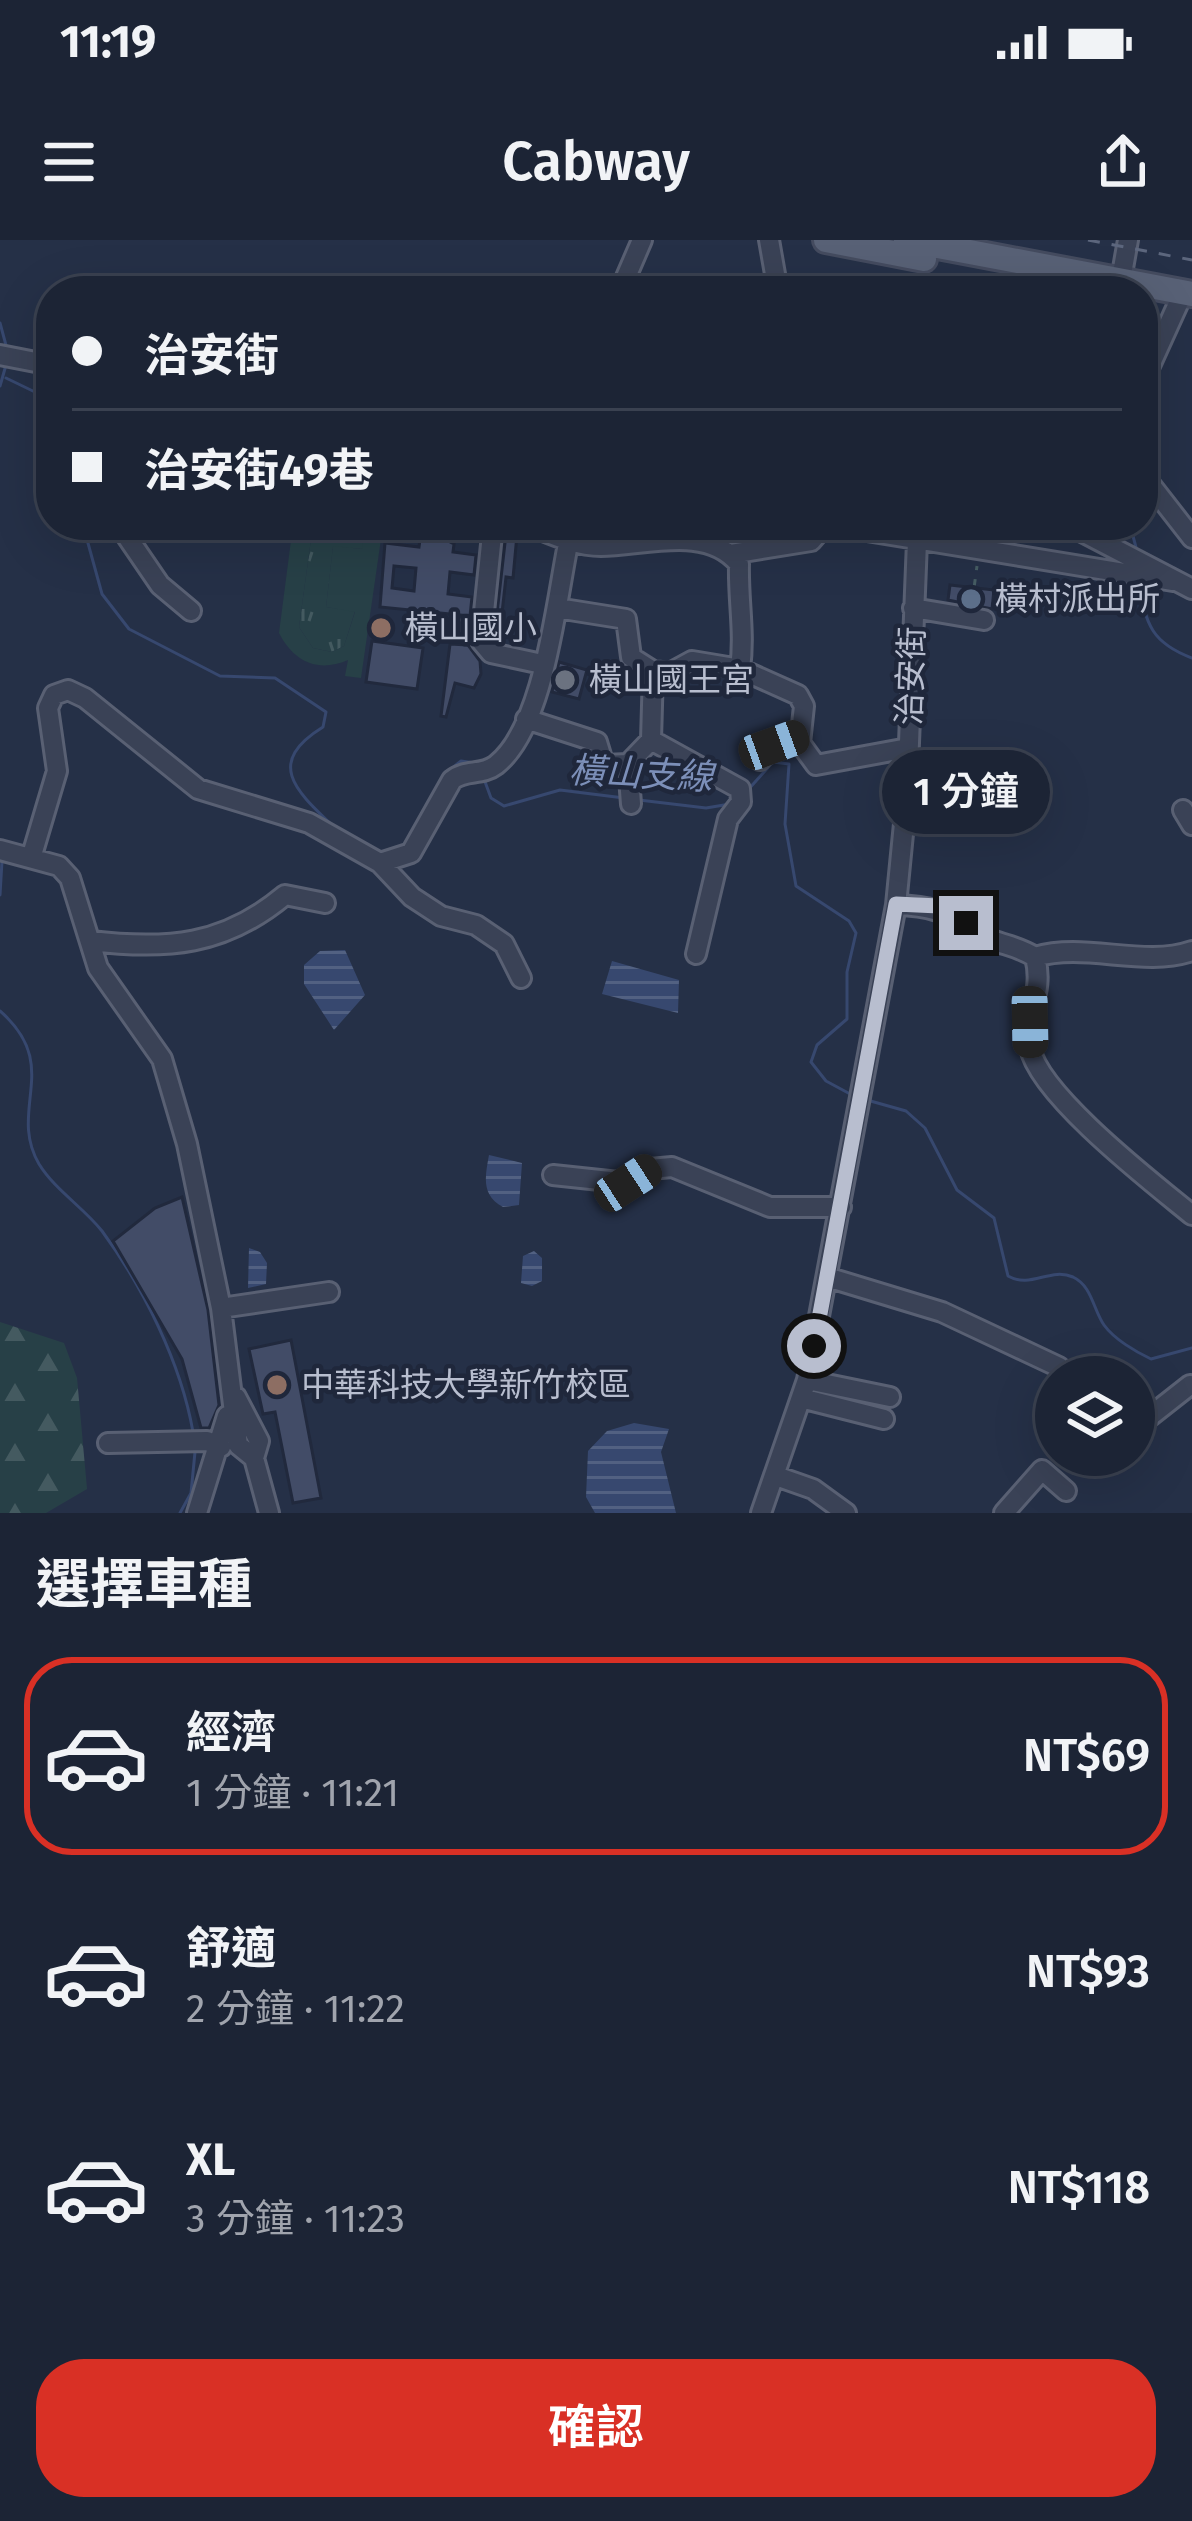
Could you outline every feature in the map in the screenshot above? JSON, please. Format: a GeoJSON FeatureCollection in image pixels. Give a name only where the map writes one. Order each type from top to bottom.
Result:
{"type":"FeatureCollection","features":[{"type":"Feature","properties":{"kind":"main road"},"geometry":{"type":"LineString","coordinates":[[826,240],[997,276]]}},
{"type":"Feature","properties":{"kind":"main road"},"geometry":{"type":"LineString","coordinates":[[906,240],[1073,276]]}},
{"type":"Feature","properties":{"kind":"street"},"geometry":{"type":"LineString","coordinates":[[626,276],[642,240]]}},
{"type":"Feature","properties":{"kind":"street"},"geometry":{"type":"LineString","coordinates":[[769,240],[775,276]]}},
{"type":"Feature","properties":{"kind":"street"},"geometry":{"type":"LineString","coordinates":[[1122,276],[1128,240]]}},
{"type":"Feature","properties":{"kind":"street"},"geometry":{"type":"LineString","coordinates":[[1158,354],[1187,301]]}},
{"type":"Feature","properties":{"kind":"street"},"geometry":{"type":"LineString","coordinates":[[1158,494],[1192,538]]}},
{"type":"Feature","properties":{"kind":"street"},"geometry":{"type":"LineString","coordinates":[[129,540],[160,585],[191,611]]}},
{"type":"Feature","properties":{"kind":"street"},"geometry":{"type":"LineString","coordinates":[[491,540],[481,641],[491,653],[542,664]]}},
{"type":"Feature","properties":{"kind":"street"},"geometry":{"type":"LineString","coordinates":[[380,863],[411,854],[452,780],[495,766],[526,719],[557,608],[569,540]]}},
{"type":"Feature","properties":{"kind":"street"},"geometry":{"type":"LineString","coordinates":[[587,540],[601,546],[669,540]]}},
{"type":"Feature","properties":{"kind":"street"},"geometry":{"type":"LineString","coordinates":[[683,540],[731,554],[812,540]]}},
{"type":"Feature","properties":{"kind":"street"},"geometry":{"type":"LineString","coordinates":[[906,540],[1183,585]]}},
{"type":"Feature","properties":{"kind":"street"},"geometry":{"type":"LineString","coordinates":[[1098,540],[1183,585]]}},
{"type":"Feature","properties":{"kind":"street","name":"治安街"},"geometry":{"type":"LineString","coordinates":[[761,1513],[804,1389],[830,1278],[896,904],[916,542]]}},
{"type":"Feature","properties":{"kind":"street"},"geometry":{"type":"LineString","coordinates":[[731,554],[739,564],[738,595],[746,622],[740,669]]}},
{"type":"Feature","properties":{"kind":"street"},"geometry":{"type":"LineString","coordinates":[[1183,585],[1192,566]]}},
{"type":"Feature","properties":{"kind":"street"},"geometry":{"type":"LineString","coordinates":[[557,608],[626,619],[631,657],[653,671],[670,673],[692,661],[740,669],[803,700],[798,736],[816,765],[908,748]]}},
{"type":"Feature","properties":{"kind":"street"},"geometry":{"type":"LineString","coordinates":[[913,608],[984,620]]}},
{"type":"Feature","properties":{"kind":"street"},"geometry":{"type":"LineString","coordinates":[[446,630],[482,631]]}},
{"type":"Feature","properties":{"kind":"street"},"geometry":{"type":"LineString","coordinates":[[526,719],[597,742],[604,765],[628,764],[651,740],[653,671]]}},
{"type":"Feature","properties":{"kind":"street"},"geometry":{"type":"LineString","coordinates":[[32,855],[57,771],[48,709],[54,695],[68,690],[85,698],[198,789],[309,823],[380,863],[412,896],[441,916],[476,925],[503,944],[520,979]]}},
{"type":"Feature","properties":{"kind":"street"},"geometry":{"type":"LineString","coordinates":[[760,760],[774,745],[798,736]]}},
{"type":"Feature","properties":{"kind":"street"},"geometry":{"type":"LineString","coordinates":[[651,740],[740,795],[728,819],[696,954]]}},
{"type":"Feature","properties":{"kind":"street"},"geometry":{"type":"LineString","coordinates":[[628,764],[630,797]]}},
{"type":"Feature","properties":{"kind":"street"},"geometry":{"type":"LineString","coordinates":[[0,850],[32,855],[59,866],[70,878],[98,968],[162,1059],[173,1088],[221,1308],[238,1444],[254,1458],[269,1513]]}},
{"type":"Feature","properties":{"kind":"street"},"geometry":{"type":"LineString","coordinates":[[90,941],[188,944],[230,933],[285,895],[325,903]]}},
{"type":"Feature","properties":{"kind":"street"},"geometry":{"type":"LineString","coordinates":[[896,904],[939,906],[992,940],[1010,942],[1035,957],[1041,979],[1030,1022],[1030,1049],[1041,1074],[1086,1126],[1192,1215]]}},
{"type":"Feature","properties":{"kind":"street"},"geometry":{"type":"LineString","coordinates":[[1035,957],[1066,948],[1165,956],[1192,951]]}},
{"type":"Feature","properties":{"kind":"street"},"geometry":{"type":"LineString","coordinates":[[553,1175],[628,1183],[650,1169],[672,1166],[770,1208],[841,1207]]}},
{"type":"Feature","properties":{"kind":"street"},"geometry":{"type":"LineString","coordinates":[[830,1278],[942,1312],[1036,1356]]}},
{"type":"Feature","properties":{"kind":"street"},"geometry":{"type":"LineString","coordinates":[[221,1308],[329,1292]]}},
{"type":"Feature","properties":{"kind":"street"},"geometry":{"type":"LineString","coordinates":[[1155,1412],[1190,1385]]}},
{"type":"Feature","properties":{"kind":"street"},"geometry":{"type":"LineString","coordinates":[[197,1513],[221,1447],[230,1388]]}},
{"type":"Feature","properties":{"kind":"street"},"geometry":{"type":"LineString","coordinates":[[804,1389],[890,1397]]}},
{"type":"Feature","properties":{"kind":"street"},"geometry":{"type":"LineString","coordinates":[[804,1389],[884,1419]]}},
{"type":"Feature","properties":{"kind":"street"},"geometry":{"type":"LineString","coordinates":[[108,1443],[207,1441],[221,1447]]}},
{"type":"Feature","properties":{"kind":"street"},"geometry":{"type":"LineString","coordinates":[[1004,1513],[1042,1470],[1066,1491]]}},
{"type":"Feature","properties":{"kind":"street"},"geometry":{"type":"LineString","coordinates":[[776,1476],[812,1489],[846,1513]]}},
{"type":"Feature","properties":{"kind":"path"},"geometry":{"type":"LineString","coordinates":[[974,588],[980,552]]}},
{"type":"Feature","properties":{"kind":"green space"},"geometry":{"type":"Polygon","coordinates":[[[291,540],[311,540],[299,627],[313,648],[332,652],[344,646],[355,612],[326,607],[333,546],[362,549],[362,540],[381,540],[361,678],[345,676],[348,660],[317,665],[300,658],[279,633],[291,540]]]}},
{"type":"Feature","properties":{"kind":"green space"},"geometry":{"type":"Polygon","coordinates":[[[311,540],[363,540],[363,549],[333,547],[326,607],[355,611],[344,646],[332,652],[313,648],[299,627],[311,540]]]}},
{"type":"Feature","properties":{"kind":"green space"},"geometry":{"type":"Polygon","coordinates":[[[0,1322],[64,1343],[77,1378],[87,1489],[46,1513],[0,1513],[0,1322]]]}},
{"type":"Feature","properties":{"kind":"water"},"geometry":{"type":"Polygon","coordinates":[[[345,950],[365,995],[334,1030],[304,984],[304,965],[320,951],[345,950]]]}},
{"type":"Feature","properties":{"kind":"water"},"geometry":{"type":"Polygon","coordinates":[[[612,961],[679,980],[678,1013],[602,994],[612,961]]]}},
{"type":"Feature","properties":{"kind":"water"},"geometry":{"type":"Polygon","coordinates":[[[489,1155],[522,1163],[519,1205],[503,1207],[491,1197],[486,1178],[489,1155]]]}},
{"type":"Feature","properties":{"kind":"water"},"geometry":{"type":"Polygon","coordinates":[[[249,1248],[260,1252],[267,1263],[266,1284],[248,1288],[249,1248]]]}},
{"type":"Feature","properties":{"kind":"water"},"geometry":{"type":"Polygon","coordinates":[[[534,1251],[542,1258],[542,1281],[532,1286],[521,1283],[523,1256],[534,1251]]]}},
{"type":"Feature","properties":{"kind":"water"},"geometry":{"type":"Polygon","coordinates":[[[634,1423],[669,1429],[661,1452],[676,1513],[595,1513],[586,1497],[588,1451],[607,1431],[634,1423]]]}},
{"type":"Feature","properties":{"kind":"building"},"geometry":{"type":"Polygon","coordinates":[[[420,540],[446,540],[454,544],[453,552],[476,555],[474,575],[450,572],[448,594],[472,597],[470,616],[380,607],[385,543],[419,547],[420,540]],[[394,566],[392,588],[414,591],[416,568],[394,566]]]}},
{"type":"Feature","properties":{"kind":"building"},"geometry":{"type":"Polygon","coordinates":[[[505,540],[517,540],[513,578],[506,577],[502,613],[497,613],[505,540]]]}},
{"type":"Feature","properties":{"kind":"building","name":"橫村派出所"},"geometry":{"type":"Polygon","coordinates":[[[950,585],[994,590],[992,609],[948,600],[950,585]]]}},
{"type":"Feature","properties":{"kind":"building"},"geometry":{"type":"Polygon","coordinates":[[[372,641],[423,648],[417,689],[366,682],[372,641]]]}},
{"type":"Feature","properties":{"kind":"building"},"geometry":{"type":"Polygon","coordinates":[[[450,644],[468,645],[480,661],[481,674],[474,688],[455,683],[446,717],[441,716],[450,644]]]}},
{"type":"Feature","properties":{"kind":"building","name":"橫山國王宮"},"geometry":{"type":"Polygon","coordinates":[[[559,662],[587,670],[579,699],[552,692],[559,662]]]}},
{"type":"Feature","properties":{"kind":"building"},"geometry":{"type":"Polygon","coordinates":[[[182,1197],[208,1310],[219,1405],[209,1428],[201,1428],[182,1359],[113,1241],[155,1208],[182,1197]]]}},
{"type":"Feature","properties":{"kind":"building"},"geometry":{"type":"Polygon","coordinates":[[[291,1340],[321,1498],[293,1503],[275,1412],[263,1414],[249,1349],[291,1340]]]}},
{"type":"Feature","properties":{"kind":"waterway"},"geometry":{"type":"LineString","coordinates":[[778,240],[784,276]]}},
{"type":"Feature","properties":{"kind":"waterway"},"geometry":{"type":"LineString","coordinates":[[0,323],[7,349]]}},
{"type":"Feature","properties":{"kind":"waterway","name":"橫山支線"},"geometry":{"type":"LineString","coordinates":[[0,386],[6,365]]}},
{"type":"Feature","properties":{"kind":"waterway","name":"橫山支線"},"geometry":{"type":"LineString","coordinates":[[6,378],[36,393]]}},
{"type":"Feature","properties":{"kind":"waterway","name":"橫山支線"},"geometry":{"type":"LineString","coordinates":[[87,540],[102,594],[129,629],[220,676],[275,678],[326,712],[323,727],[305,740],[291,765],[298,789],[334,827]]}},
{"type":"Feature","properties":{"kind":"waterway"},"geometry":{"type":"LineString","coordinates":[[1134,540],[1137,551]]}},
{"type":"Feature","properties":{"kind":"waterway"},"geometry":{"type":"LineString","coordinates":[[1139,584],[1153,631],[1168,646],[1192,658]]}},
{"type":"Feature","properties":{"kind":"waterway","name":"橫山支線"},"geometry":{"type":"LineString","coordinates":[[447,772],[461,761],[475,763]]}},
{"type":"Feature","properties":{"kind":"waterway","name":"橫山支線"},"geometry":{"type":"LineString","coordinates":[[747,791],[773,762],[789,764],[785,824],[796,886],[849,921],[856,933],[847,972],[847,1019],[817,1045],[811,1062],[826,1081],[852,1095]]}},
{"type":"Feature","properties":{"kind":"waterway","name":"橫山支線"},"geometry":{"type":"LineString","coordinates":[[484,779],[491,798],[504,806],[560,790],[624,798]]}},
{"type":"Feature","properties":{"kind":"waterway","name":"橫山支線"},"geometry":{"type":"LineString","coordinates":[[429,803],[442,780]]}},
{"type":"Feature","properties":{"kind":"waterway","name":"橫山支線"},"geometry":{"type":"LineString","coordinates":[[639,800],[706,808],[730,804]]}},
{"type":"Feature","properties":{"kind":"waterway"},"geometry":{"type":"LineString","coordinates":[[0,895],[2,861]]}},
{"type":"Feature","properties":{"kind":"waterway"},"geometry":{"type":"LineString","coordinates":[[0,1011],[28,1050],[32,1069],[28,1125],[39,1164],[102,1231],[132,1276],[170,1353],[193,1432]]}},
{"type":"Feature","properties":{"kind":"waterway","name":"橫山支線"},"geometry":{"type":"LineString","coordinates":[[867,1100],[906,1111],[925,1128],[957,1190],[994,1218],[1008,1276],[1025,1280],[1056,1274],[1073,1277],[1088,1292],[1108,1330],[1151,1359],[1192,1348]]}},
{"type":"Feature","properties":{"kind":"waterway"},"geometry":{"type":"LineString","coordinates":[[180,1513],[191,1493],[195,1452]]}},
{"type":"Feature","properties":{"kind":"railway"},"geometry":{"type":"LineString","coordinates":[[1088,240],[1192,260]]}},
{"type":"Feature","properties":{"kind":"place","name":"橫村派出所"},"geometry":{"type":"Point","coordinates":[971,599]}},
{"type":"Feature","properties":{"kind":"place","name":"橫山國小"},"geometry":{"type":"Point","coordinates":[381,628]}},
{"type":"Feature","properties":{"kind":"place","name":"橫山國王宮"},"geometry":{"type":"Point","coordinates":[565,680]}},
{"type":"Feature","properties":{"kind":"place","name":"中華科技大學新竹校區"},"geometry":{"type":"Point","coordinates":[277,1385]}},
{"type":"Feature","properties":{"kind":"route"},"geometry":{"type":"LineString","coordinates":[[814,1346],[896,904],[939,906],[966,923]]}}]}
